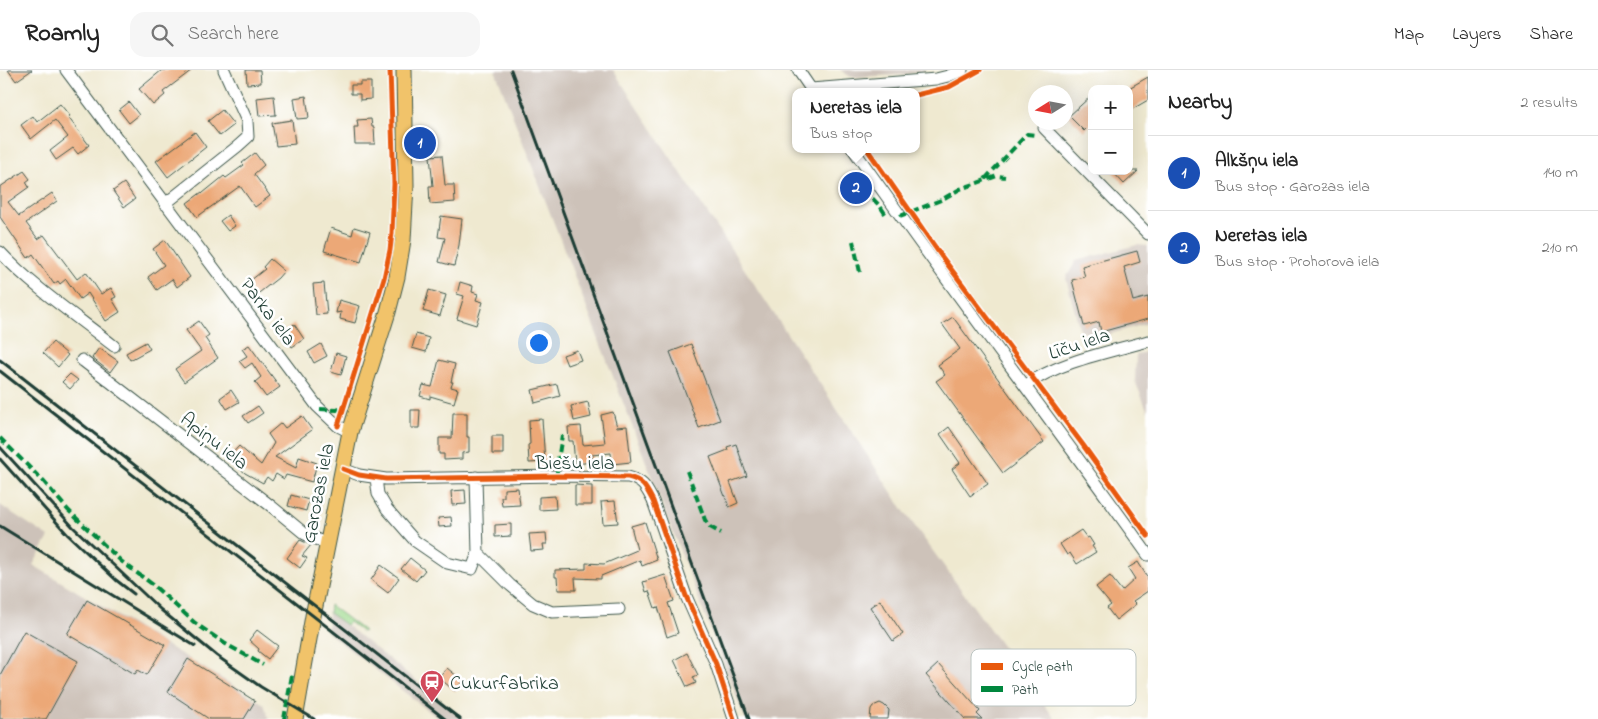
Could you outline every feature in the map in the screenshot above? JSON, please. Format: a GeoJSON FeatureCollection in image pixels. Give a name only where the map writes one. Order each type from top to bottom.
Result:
{"type":"FeatureCollection","features":[{"type":"Feature","properties":{"kind":"main road","name":"Garozas iela"},"geometry":{"type":"LineString","coordinates":[[296,719],[327,544],[350,432],[388,312],[397,277],[403,240],[406,185],[404,70]]}},
{"type":"Feature","properties":{"kind":"street","name":"Parka iela"},"geometry":{"type":"LineString","coordinates":[[66,70],[317,406],[334,422],[350,432]]}},
{"type":"Feature","properties":{"kind":"street"},"geometry":{"type":"LineString","coordinates":[[165,204],[248,137],[247,121],[224,70]]}},
{"type":"Feature","properties":{"kind":"street"},"geometry":{"type":"LineString","coordinates":[[798,70],[810,88]]}},
{"type":"Feature","properties":{"kind":"street"},"geometry":{"type":"LineString","coordinates":[[843,88],[936,79],[962,70]]}},
{"type":"Feature","properties":{"kind":"street"},"geometry":{"type":"LineString","coordinates":[[1046,130],[1148,234]]}},
{"type":"Feature","properties":{"kind":"street"},"geometry":{"type":"LineString","coordinates":[[856,153],[938,270],[1148,555]]}},
{"type":"Feature","properties":{"kind":"street"},"geometry":{"type":"LineString","coordinates":[[0,252],[16,269],[41,290],[114,346]]}},
{"type":"Feature","properties":{"kind":"street","name":"Līču iela"},"geometry":{"type":"LineString","coordinates":[[1025,386],[1038,377],[1080,361],[1148,341]]}},
{"type":"Feature","properties":{"kind":"street","name":"Apiņu iela"},"geometry":{"type":"LineString","coordinates":[[82,360],[305,534],[327,544]]}},
{"type":"Feature","properties":{"kind":"street","name":"Biešu iela"},"geometry":{"type":"LineString","coordinates":[[343,470],[376,478],[628,477],[638,479],[646,487],[653,501],[686,596],[716,664],[734,719]]}},
{"type":"Feature","properties":{"kind":"street"},"geometry":{"type":"LineString","coordinates":[[376,478],[378,494],[387,510],[415,541],[447,563],[472,569],[478,553],[476,477]]}},
{"type":"Feature","properties":{"kind":"street"},"geometry":{"type":"LineString","coordinates":[[478,553],[510,585],[533,604],[552,612],[619,609]]}},
{"type":"Feature","properties":{"kind":"shaded area"},"geometry":{"type":"Polygon","coordinates":[[[495,70],[613,70],[906,514],[1004,649],[971,649],[971,706],[1046,706],[1055,719],[745,719],[495,70]]]}},
{"type":"Feature","properties":{"kind":"shaded area"},"geometry":{"type":"Polygon","coordinates":[[[840,70],[927,70],[903,75],[851,77],[840,70]]]}},
{"type":"Feature","properties":{"kind":"shaded area"},"geometry":{"type":"Polygon","coordinates":[[[1137,245],[1148,246],[1148,323],[1096,338],[1080,330],[1066,278],[1076,261],[1137,245]]]}},
{"type":"Feature","properties":{"kind":"shaded area"},"geometry":{"type":"Polygon","coordinates":[[[1148,351],[1148,412],[1135,381],[1136,355],[1148,351]]]}},
{"type":"Feature","properties":{"kind":"shaded area"},"geometry":{"type":"Polygon","coordinates":[[[0,505],[49,537],[33,565],[264,704],[269,719],[0,719],[0,505]]]}},
{"type":"Feature","properties":{"kind":"shaded area"},"geometry":{"type":"Polygon","coordinates":[[[329,613],[465,719],[439,719],[327,632],[329,613]]]}},
{"type":"Feature","properties":{"kind":"green space"},"geometry":{"type":"Polygon","coordinates":[[[330,605],[364,631],[362,632],[349,622],[346,625],[329,613],[330,605]]]}},
{"type":"Feature","properties":{"kind":"building"},"geometry":{"type":"Polygon","coordinates":[[[8,70],[32,70],[16,81],[8,70]]]}},
{"type":"Feature","properties":{"kind":"building"},"geometry":{"type":"Polygon","coordinates":[[[162,70],[192,70],[163,92],[165,95],[153,105],[139,89],[162,70]]]}},
{"type":"Feature","properties":{"kind":"building"},"geometry":{"type":"Polygon","coordinates":[[[246,70],[260,70],[261,83],[247,84],[246,70]]]}},
{"type":"Feature","properties":{"kind":"building"},"geometry":{"type":"Polygon","coordinates":[[[1148,77],[1148,100],[1133,109],[1133,86],[1148,77]]]}},
{"type":"Feature","properties":{"kind":"building"},"geometry":{"type":"Polygon","coordinates":[[[360,82],[371,82],[371,99],[360,100],[360,94],[351,94],[351,85],[360,85],[360,82]]]}},
{"type":"Feature","properties":{"kind":"building"},"geometry":{"type":"Polygon","coordinates":[[[274,96],[276,115],[259,116],[257,98],[274,96]]]}},
{"type":"Feature","properties":{"kind":"building"},"geometry":{"type":"Polygon","coordinates":[[[306,96],[309,118],[297,119],[294,98],[306,96]]]}},
{"type":"Feature","properties":{"kind":"building"},"geometry":{"type":"Polygon","coordinates":[[[1088,99],[1088,127],[1084,131],[1073,120],[1073,112],[1088,99]]]}},
{"type":"Feature","properties":{"kind":"building"},"geometry":{"type":"Polygon","coordinates":[[[129,102],[139,115],[129,123],[119,110],[129,102]]]}},
{"type":"Feature","properties":{"kind":"building"},"geometry":{"type":"Polygon","coordinates":[[[60,104],[89,145],[78,154],[73,148],[56,160],[50,151],[68,137],[55,120],[31,139],[21,125],[33,116],[37,122],[60,104]]]}},
{"type":"Feature","properties":{"kind":"building"},"geometry":{"type":"Polygon","coordinates":[[[222,110],[234,125],[220,136],[208,121],[222,110]]]}},
{"type":"Feature","properties":{"kind":"building"},"geometry":{"type":"Polygon","coordinates":[[[371,119],[372,127],[374,127],[375,144],[355,144],[354,127],[358,127],[357,120],[371,119]]]}},
{"type":"Feature","properties":{"kind":"building"},"geometry":{"type":"Polygon","coordinates":[[[292,120],[295,144],[276,146],[272,123],[292,120]]]}},
{"type":"Feature","properties":{"kind":"building"},"geometry":{"type":"Polygon","coordinates":[[[195,132],[206,147],[168,177],[156,161],[195,132]]]}},
{"type":"Feature","properties":{"kind":"building"},"geometry":{"type":"Polygon","coordinates":[[[255,153],[264,165],[254,174],[270,196],[255,207],[240,186],[197,217],[187,203],[224,176],[226,178],[244,165],[242,163],[255,153]]]}},
{"type":"Feature","properties":{"kind":"building"},"geometry":{"type":"Polygon","coordinates":[[[442,155],[445,185],[454,185],[455,202],[430,204],[429,186],[433,186],[430,156],[442,155]]]}},
{"type":"Feature","properties":{"kind":"building"},"geometry":{"type":"Polygon","coordinates":[[[24,171],[30,179],[26,182],[29,187],[8,202],[19,216],[52,193],[57,201],[26,223],[38,239],[44,235],[77,279],[86,272],[101,294],[111,288],[116,297],[112,299],[120,312],[106,321],[88,293],[80,299],[66,279],[60,284],[58,281],[54,284],[33,254],[28,258],[0,217],[0,187],[24,171]]]}},
{"type":"Feature","properties":{"kind":"building"},"geometry":{"type":"Polygon","coordinates":[[[1133,171],[1138,171],[1124,184],[1116,175],[1133,175],[1133,171]]]}},
{"type":"Feature","properties":{"kind":"building"},"geometry":{"type":"Polygon","coordinates":[[[124,183],[135,199],[124,207],[113,191],[124,183]]]}},
{"type":"Feature","properties":{"kind":"building"},"geometry":{"type":"Polygon","coordinates":[[[228,215],[235,226],[228,231],[220,221],[228,215]]]}},
{"type":"Feature","properties":{"kind":"building"},"geometry":{"type":"Polygon","coordinates":[[[441,216],[462,219],[454,266],[439,262],[445,238],[438,237],[441,216]]]}},
{"type":"Feature","properties":{"kind":"building"},"geometry":{"type":"Polygon","coordinates":[[[354,227],[370,232],[361,262],[324,251],[331,228],[352,235],[354,227]]]}},
{"type":"Feature","properties":{"kind":"building"},"geometry":{"type":"Polygon","coordinates":[[[165,240],[190,277],[177,287],[172,279],[157,290],[148,277],[164,265],[153,249],[165,240]]]}},
{"type":"Feature","properties":{"kind":"building"},"geometry":{"type":"Polygon","coordinates":[[[1137,251],[1140,262],[1124,267],[1133,301],[1148,297],[1148,319],[1101,332],[1099,322],[1084,326],[1072,280],[1085,277],[1082,266],[1137,251]]]}},
{"type":"Feature","properties":{"kind":"building"},"geometry":{"type":"Polygon","coordinates":[[[270,259],[284,271],[255,296],[246,284],[265,269],[263,267],[270,259]]]}},
{"type":"Feature","properties":{"kind":"building"},"geometry":{"type":"Polygon","coordinates":[[[460,282],[473,286],[472,292],[478,294],[476,300],[483,302],[476,325],[457,319],[464,296],[457,294],[460,282]]]}},
{"type":"Feature","properties":{"kind":"building"},"geometry":{"type":"Polygon","coordinates":[[[324,283],[327,314],[316,315],[313,284],[324,283]]]}},
{"type":"Feature","properties":{"kind":"building"},"geometry":{"type":"Polygon","coordinates":[[[429,290],[446,295],[440,316],[423,311],[429,290]]]}},
{"type":"Feature","properties":{"kind":"building"},"geometry":{"type":"Polygon","coordinates":[[[339,300],[360,306],[355,323],[340,319],[341,312],[336,313],[339,300]]]}},
{"type":"Feature","properties":{"kind":"building"},"geometry":{"type":"Polygon","coordinates":[[[953,317],[1044,442],[1003,473],[936,381],[945,375],[938,365],[960,349],[942,324],[953,317]]]}},
{"type":"Feature","properties":{"kind":"building"},"geometry":{"type":"Polygon","coordinates":[[[199,321],[209,335],[205,338],[218,358],[184,382],[175,369],[201,351],[186,330],[199,321]]]}},
{"type":"Feature","properties":{"kind":"building"},"geometry":{"type":"Polygon","coordinates":[[[294,324],[304,339],[292,347],[282,333],[294,324]]]}},
{"type":"Feature","properties":{"kind":"building"},"geometry":{"type":"Polygon","coordinates":[[[416,334],[429,338],[426,352],[412,348],[416,334]]]}},
{"type":"Feature","properties":{"kind":"building"},"geometry":{"type":"Polygon","coordinates":[[[53,342],[68,355],[58,367],[43,353],[53,342]]]}},
{"type":"Feature","properties":{"kind":"building"},"geometry":{"type":"Polygon","coordinates":[[[146,342],[150,349],[130,360],[126,353],[146,342]]]}},
{"type":"Feature","properties":{"kind":"building"},"geometry":{"type":"Polygon","coordinates":[[[321,344],[327,356],[314,363],[308,352],[321,344]]]}},
{"type":"Feature","properties":{"kind":"building"},"geometry":{"type":"Polygon","coordinates":[[[691,344],[720,420],[699,428],[670,352],[691,344]]]}},
{"type":"Feature","properties":{"kind":"building"},"geometry":{"type":"Polygon","coordinates":[[[249,345],[280,387],[266,397],[255,382],[261,377],[252,363],[245,368],[239,361],[247,356],[242,349],[249,345]]]}},
{"type":"Feature","properties":{"kind":"building"},"geometry":{"type":"Polygon","coordinates":[[[99,348],[118,361],[110,372],[92,358],[99,348]]]}},
{"type":"Feature","properties":{"kind":"building"},"geometry":{"type":"Polygon","coordinates":[[[577,350],[581,360],[567,365],[563,355],[577,350]]]}},
{"type":"Feature","properties":{"kind":"building"},"geometry":{"type":"Polygon","coordinates":[[[336,353],[346,356],[341,375],[331,372],[336,353]]]}},
{"type":"Feature","properties":{"kind":"building"},"geometry":{"type":"Polygon","coordinates":[[[439,360],[455,364],[451,387],[458,389],[454,403],[430,396],[430,399],[420,396],[423,385],[432,387],[439,360]]]}},
{"type":"Feature","properties":{"kind":"building"},"geometry":{"type":"Polygon","coordinates":[[[70,374],[78,380],[70,389],[62,382],[70,374]]]}},
{"type":"Feature","properties":{"kind":"building"},"geometry":{"type":"Polygon","coordinates":[[[557,384],[560,396],[535,403],[532,390],[557,384]]]}},
{"type":"Feature","properties":{"kind":"building"},"geometry":{"type":"Polygon","coordinates":[[[231,390],[239,402],[227,409],[220,398],[231,390]]]}},
{"type":"Feature","properties":{"kind":"building"},"geometry":{"type":"Polygon","coordinates":[[[588,402],[591,417],[574,421],[571,406],[588,402]]]}},
{"type":"Feature","properties":{"kind":"building"},"geometry":{"type":"Polygon","coordinates":[[[258,406],[263,413],[248,423],[243,416],[258,406]]]}},
{"type":"Feature","properties":{"kind":"building"},"geometry":{"type":"Polygon","coordinates":[[[411,410],[420,410],[419,428],[411,428],[411,410]]]}},
{"type":"Feature","properties":{"kind":"building"},"geometry":{"type":"Polygon","coordinates":[[[613,412],[617,427],[627,426],[631,462],[612,464],[611,453],[592,455],[593,462],[575,464],[573,441],[569,441],[568,427],[581,426],[583,445],[605,443],[601,415],[613,412]]]}},
{"type":"Feature","properties":{"kind":"building"},"geometry":{"type":"Polygon","coordinates":[[[453,413],[467,413],[469,452],[462,453],[462,459],[444,460],[444,454],[439,454],[439,438],[452,438],[453,413]]]}},
{"type":"Feature","properties":{"kind":"building"},"geometry":{"type":"Polygon","coordinates":[[[302,416],[312,430],[275,457],[296,468],[299,457],[317,463],[312,482],[286,475],[284,479],[276,474],[272,481],[267,477],[263,483],[245,473],[228,458],[239,446],[261,465],[274,443],[268,434],[281,423],[285,428],[302,416]]]}},
{"type":"Feature","properties":{"kind":"building"},"geometry":{"type":"Polygon","coordinates":[[[542,419],[545,462],[529,463],[529,420],[542,419]]]}},
{"type":"Feature","properties":{"kind":"building"},"geometry":{"type":"Polygon","coordinates":[[[949,427],[988,484],[970,496],[952,469],[960,463],[940,434],[949,427]]]}},
{"type":"Feature","properties":{"kind":"building"},"geometry":{"type":"Polygon","coordinates":[[[492,436],[503,436],[503,454],[492,454],[492,436]]]}},
{"type":"Feature","properties":{"kind":"building"},"geometry":{"type":"Polygon","coordinates":[[[736,444],[747,476],[730,482],[738,503],[729,507],[710,457],[728,450],[727,447],[736,444]]]}},
{"type":"Feature","properties":{"kind":"building"},"geometry":{"type":"Polygon","coordinates":[[[575,485],[592,486],[592,505],[575,505],[575,485]]]}},
{"type":"Feature","properties":{"kind":"building"},"geometry":{"type":"Polygon","coordinates":[[[518,488],[520,505],[502,506],[501,497],[504,497],[504,489],[518,488]]]}},
{"type":"Feature","properties":{"kind":"building"},"geometry":{"type":"Polygon","coordinates":[[[465,490],[466,504],[452,505],[451,491],[465,490]]]}},
{"type":"Feature","properties":{"kind":"building"},"geometry":{"type":"Polygon","coordinates":[[[291,495],[309,500],[306,511],[288,506],[291,495]]]}},
{"type":"Feature","properties":{"kind":"building"},"geometry":{"type":"Polygon","coordinates":[[[555,496],[556,509],[539,510],[539,497],[555,496]]]}},
{"type":"Feature","properties":{"kind":"building"},"geometry":{"type":"Polygon","coordinates":[[[615,501],[618,523],[603,524],[601,502],[615,501]]]}},
{"type":"Feature","properties":{"kind":"building"},"geometry":{"type":"Polygon","coordinates":[[[451,517],[452,526],[439,527],[438,518],[451,517]]]}},
{"type":"Feature","properties":{"kind":"building"},"geometry":{"type":"Polygon","coordinates":[[[645,522],[657,560],[642,566],[640,560],[601,576],[601,579],[575,578],[576,590],[558,590],[555,570],[586,569],[586,563],[604,564],[637,550],[631,526],[645,522]]]}},
{"type":"Feature","properties":{"kind":"building"},"geometry":{"type":"Polygon","coordinates":[[[511,524],[511,536],[495,537],[495,525],[511,524]]]}},
{"type":"Feature","properties":{"kind":"building"},"geometry":{"type":"Polygon","coordinates":[[[1081,530],[1087,538],[1089,537],[1096,552],[1077,564],[1070,553],[1067,555],[1060,544],[1081,530]]]}},
{"type":"Feature","properties":{"kind":"building"},"geometry":{"type":"Polygon","coordinates":[[[546,533],[547,544],[543,544],[544,550],[531,551],[529,534],[546,533]]]}},
{"type":"Feature","properties":{"kind":"building"},"geometry":{"type":"Polygon","coordinates":[[[300,540],[311,545],[302,556],[307,558],[300,568],[287,558],[300,540]]]}},
{"type":"Feature","properties":{"kind":"building"},"geometry":{"type":"Polygon","coordinates":[[[410,558],[425,570],[416,581],[401,569],[410,558]]]}},
{"type":"Feature","properties":{"kind":"building"},"geometry":{"type":"Polygon","coordinates":[[[1138,562],[1148,578],[1148,591],[1133,601],[1136,604],[1116,620],[1107,608],[1111,605],[1096,587],[1110,576],[1122,591],[1135,579],[1128,568],[1138,562]]]}},
{"type":"Feature","properties":{"kind":"building"},"geometry":{"type":"Polygon","coordinates":[[[381,565],[399,578],[388,593],[371,580],[381,565]]]}},
{"type":"Feature","properties":{"kind":"building"},"geometry":{"type":"Polygon","coordinates":[[[665,575],[674,601],[668,603],[678,633],[667,637],[658,607],[655,608],[649,591],[646,592],[643,582],[665,575]]]}},
{"type":"Feature","properties":{"kind":"building"},"geometry":{"type":"Polygon","coordinates":[[[87,600],[165,645],[147,675],[138,670],[135,674],[67,634],[87,600]]]}},
{"type":"Feature","properties":{"kind":"building"},"geometry":{"type":"Polygon","coordinates":[[[880,600],[903,634],[893,641],[870,607],[880,600]]]}},
{"type":"Feature","properties":{"kind":"building"},"geometry":{"type":"Polygon","coordinates":[[[257,630],[278,646],[268,659],[249,640],[257,630]]]}},
{"type":"Feature","properties":{"kind":"building"},"geometry":{"type":"Polygon","coordinates":[[[24,631],[78,661],[46,719],[0,719],[0,675],[24,631]]]}},
{"type":"Feature","properties":{"kind":"building"},"geometry":{"type":"Polygon","coordinates":[[[687,653],[698,675],[693,677],[696,683],[687,687],[674,660],[687,653]]]}},
{"type":"Feature","properties":{"kind":"building"},"geometry":{"type":"Polygon","coordinates":[[[188,659],[255,701],[244,719],[209,719],[168,692],[188,659]]]}},
{"type":"Feature","properties":{"kind":"building"},"geometry":{"type":"Polygon","coordinates":[[[938,664],[971,701],[971,706],[976,706],[980,711],[977,714],[982,719],[965,719],[926,675],[938,664]]]}},
{"type":"Feature","properties":{"kind":"building","name":"Cukurfabrika"},"geometry":{"type":"Polygon","coordinates":[[[447,668],[463,681],[455,691],[439,678],[447,668]]]}},
{"type":"Feature","properties":{"kind":"building"},"geometry":{"type":"Polygon","coordinates":[[[880,703],[889,710],[888,719],[870,719],[871,709],[880,703]]]}},
{"type":"Feature","properties":{"kind":"railway"},"geometry":{"type":"LineString","coordinates":[[511,70],[749,719]]}},
{"type":"Feature","properties":{"kind":"railway"},"geometry":{"type":"LineString","coordinates":[[0,360],[460,719]]}},
{"type":"Feature","properties":{"kind":"railway"},"geometry":{"type":"LineString","coordinates":[[0,371],[445,719]]}},
{"type":"Feature","properties":{"kind":"railway"},"geometry":{"type":"LineString","coordinates":[[0,447],[73,527],[161,610],[217,656],[261,687],[314,719]]}},
{"type":"Feature","properties":{"kind":"railway"},"geometry":{"type":"LineString","coordinates":[[0,459],[68,535],[116,580],[134,594]]}},
{"type":"Feature","properties":{"kind":"railway"},"geometry":{"type":"LineString","coordinates":[[0,526],[195,646]]}},
{"type":"Feature","properties":{"kind":"marked path"},"geometry":{"type":"LineString","coordinates":[[985,179],[1027,134],[1035,135]]}},
{"type":"Feature","properties":{"kind":"marked path"},"geometry":{"type":"LineString","coordinates":[[900,216],[941,200],[960,189],[997,176],[1005,177]]}},
{"type":"Feature","properties":{"kind":"marked path"},"geometry":{"type":"LineString","coordinates":[[864,190],[886,215]]}},
{"type":"Feature","properties":{"kind":"marked path"},"geometry":{"type":"LineString","coordinates":[[853,241],[860,272]]}},
{"type":"Feature","properties":{"kind":"marked path"},"geometry":{"type":"LineString","coordinates":[[320,409],[337,410],[345,406]]}},
{"type":"Feature","properties":{"kind":"marked path"},"geometry":{"type":"LineString","coordinates":[[557,476],[562,435]]}},
{"type":"Feature","properties":{"kind":"marked path"},"geometry":{"type":"LineString","coordinates":[[0,438],[44,482],[68,510],[121,561],[152,584],[195,623],[224,643],[263,665]]}},
{"type":"Feature","properties":{"kind":"marked path"},"geometry":{"type":"LineString","coordinates":[[687,471],[705,520],[710,527],[721,533]]}},
{"type":"Feature","properties":{"kind":"marked path"},"geometry":{"type":"LineString","coordinates":[[284,719],[292,675]]}},
{"type":"Feature","properties":{"kind":"cycle path"},"geometry":{"type":"LineString","coordinates":[[338,426],[384,278],[390,250],[394,184],[390,70]]}},
{"type":"Feature","properties":{"kind":"cycle path"},"geometry":{"type":"LineString","coordinates":[[920,94],[949,87],[980,70]]}},
{"type":"Feature","properties":{"kind":"cycle path"},"geometry":{"type":"LineString","coordinates":[[870,153],[942,257],[1083,445],[1148,536]]}},
{"type":"Feature","properties":{"kind":"cycle path"},"geometry":{"type":"LineString","coordinates":[[343,469],[359,475],[386,479],[557,476],[628,477],[638,481],[646,489],[653,501],[686,596],[716,664],[734,719]]}},
{"type":"Feature","properties":{"kind":"place","name":"Alkšņu iela"},"geometry":{"type":"Point","coordinates":[420,143]}},
{"type":"Feature","properties":{"kind":"place","name":"Neretas iela"},"geometry":{"type":"Point","coordinates":[856,188]}},
{"type":"Feature","properties":{"kind":"place","name":"Cukurfabrika"},"geometry":{"type":"Point","coordinates":[432,703]}}]}
